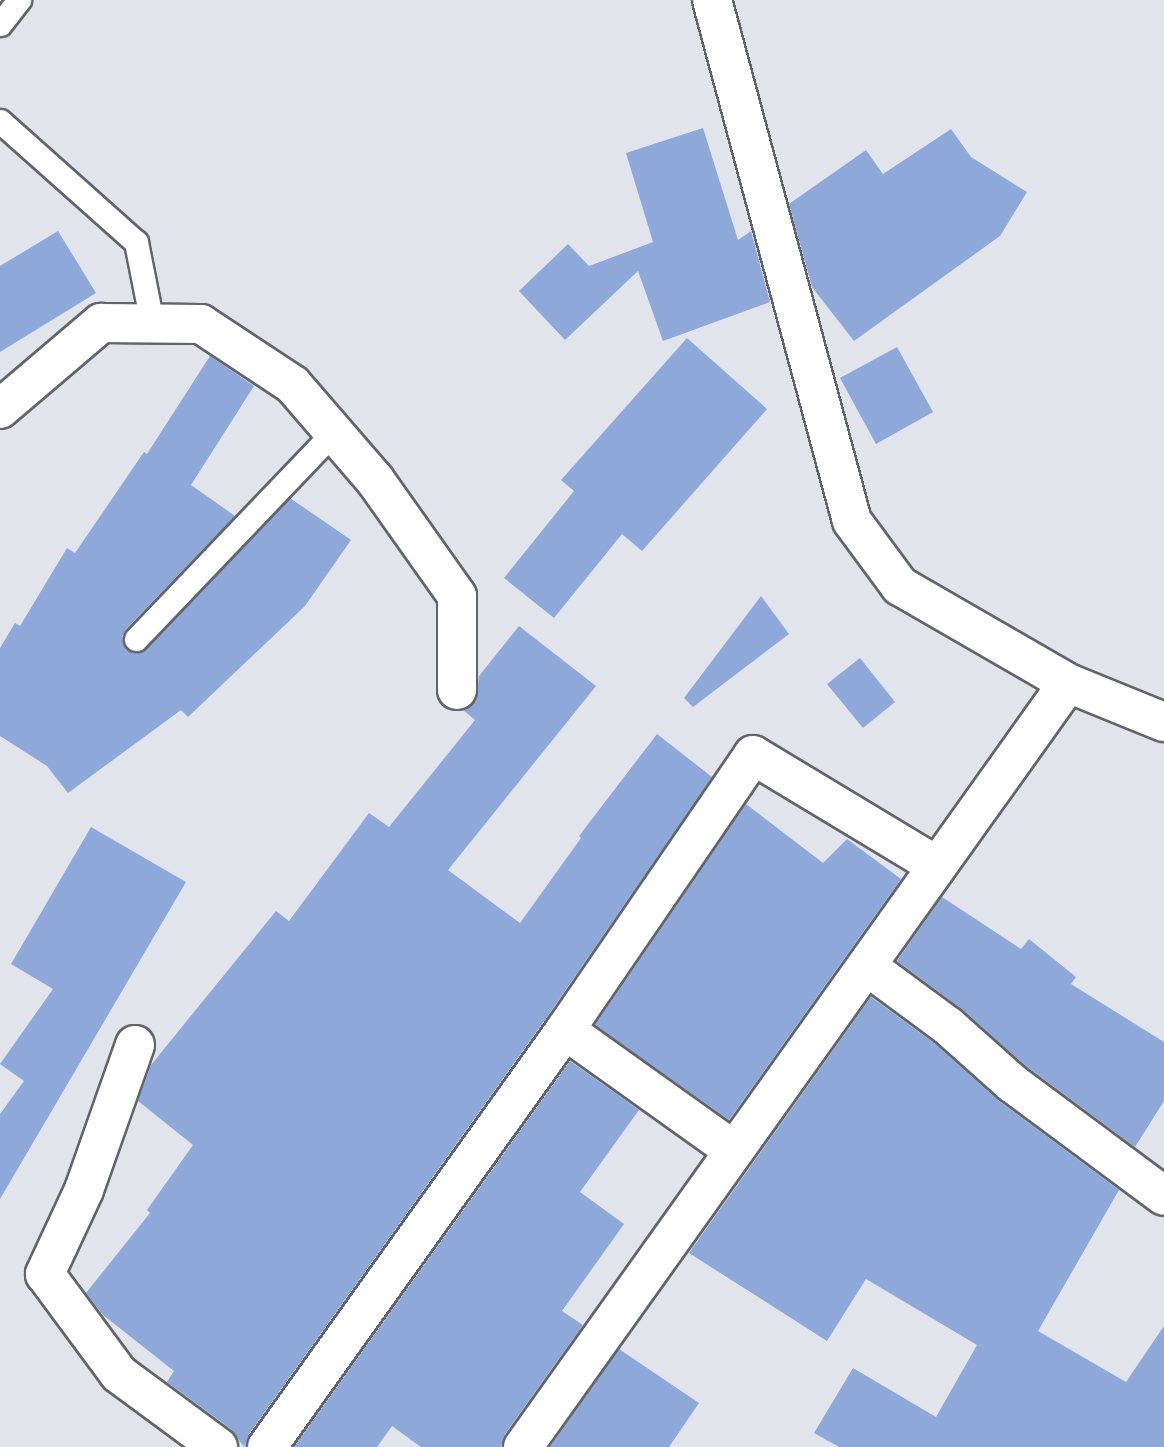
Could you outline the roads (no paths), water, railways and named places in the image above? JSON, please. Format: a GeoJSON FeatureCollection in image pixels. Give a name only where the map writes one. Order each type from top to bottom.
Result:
{"type":"FeatureCollection","features":[{"type":"Feature","properties":{"kind":"street"},"geometry":{"type":"LineString","coordinates":[[712,0],[852,521],[900,586],[1068,683],[1164,722]]}},
{"type":"Feature","properties":{"kind":"street"},"geometry":{"type":"LineString","coordinates":[[0,409],[101,323],[201,324],[293,385],[375,480],[457,596],[457,690]]}},
{"type":"Feature","properties":{"kind":"street"},"geometry":{"type":"LineString","coordinates":[[523,1447],[733,1150],[868,967],[1068,683]]}},
{"type":"Feature","properties":{"kind":"street"},"geometry":{"type":"LineString","coordinates":[[267,1447],[565,1030],[753,755],[937,866]]}},
{"type":"Feature","properties":{"kind":"street"},"geometry":{"type":"LineString","coordinates":[[868,967],[948,1026],[1013,1083],[1164,1196]]}},
{"type":"Feature","properties":{"kind":"street"},"geometry":{"type":"LineString","coordinates":[[565,1030],[733,1150]]}},
{"type":"Feature","properties":{"kind":"street"},"geometry":{"type":"LineString","coordinates":[[135,1045],[84,1190],[45,1274],[119,1374],[218,1447]]}},
{"type":"Feature","properties":{"kind":"lane"},"geometry":{"type":"LineString","coordinates":[[0,24],[19,0]]}},
{"type":"Feature","properties":{"kind":"lane"},"geometry":{"type":"LineString","coordinates":[[0,121],[136,242],[152,323]]}},
{"type":"Feature","properties":{"kind":"lane"},"geometry":{"type":"LineString","coordinates":[[136,639],[334,432]]}}]}
